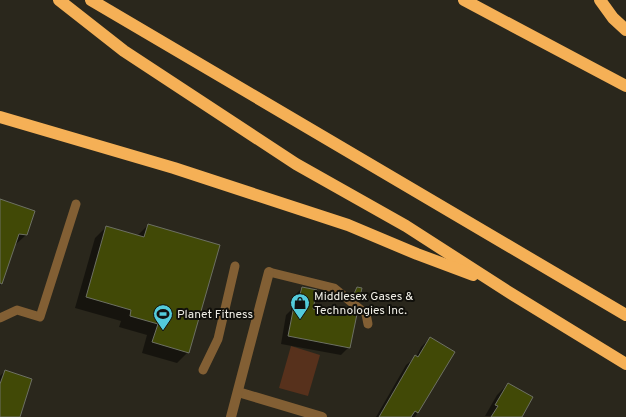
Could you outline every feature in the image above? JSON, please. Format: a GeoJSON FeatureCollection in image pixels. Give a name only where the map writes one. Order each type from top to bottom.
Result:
{"type":"FeatureCollection","features":[{"type":"Feature","properties":{"kind":"highway"},"geometry":{"type":"LineString","coordinates":[[59,0],[124,51],[296,164],[406,226],[494,283],[626,364]]}},
{"type":"Feature","properties":{"kind":"highway"},"geometry":{"type":"LineString","coordinates":[[91,0],[626,315]]}},
{"type":"Feature","properties":{"kind":"highway"},"geometry":{"type":"LineString","coordinates":[[464,0],[626,86]]}},
{"type":"Feature","properties":{"kind":"highway"},"geometry":{"type":"LineString","coordinates":[[600,0],[613,18],[626,30]]}},
{"type":"Feature","properties":{"kind":"highway"},"geometry":{"type":"LineString","coordinates":[[0,117],[174,168],[348,225],[417,254],[494,283]]}},
{"type":"Feature","properties":{"kind":"street"},"geometry":{"type":"LineString","coordinates":[[231,417],[269,272]]}},
{"type":"Feature","properties":{"kind":"street"},"geometry":{"type":"LineString","coordinates":[[238,392],[322,417]]}},
{"type":"Feature","properties":{"kind":"lane"},"geometry":{"type":"LineString","coordinates":[[0,318],[18,310],[40,317],[76,204]]}},
{"type":"Feature","properties":{"kind":"lane"},"geometry":{"type":"LineString","coordinates":[[203,370],[218,339],[235,266]]}},
{"type":"Feature","properties":{"kind":"lane"},"geometry":{"type":"LineString","coordinates":[[269,272],[334,288],[366,314],[368,324]]}},
{"type":"Feature","properties":{"kind":"shaded area"},"geometry":{"type":"Polygon","coordinates":[[[291,346],[320,355],[308,396],[279,388],[291,346]]]}},
{"type":"Feature","properties":{"kind":"building"},"geometry":{"type":"Polygon","coordinates":[[[0,199],[35,211],[27,235],[19,234],[2,284],[0,283],[0,199]]]}},
{"type":"Feature","properties":{"kind":"building"},"geometry":{"type":"Polygon","coordinates":[[[148,224],[220,245],[189,353],[152,342],[158,324],[130,316],[131,310],[86,297],[106,226],[144,237],[148,224]]]}},
{"type":"Feature","properties":{"kind":"building"},"geometry":{"type":"Polygon","coordinates":[[[302,287],[317,290],[313,309],[344,315],[348,307],[357,314],[350,348],[288,336],[294,306],[297,306],[302,287]]]}},
{"type":"Feature","properties":{"kind":"building"},"geometry":{"type":"Polygon","coordinates":[[[357,287],[362,288],[359,301],[353,296],[357,287]]]}},
{"type":"Feature","properties":{"kind":"building"},"geometry":{"type":"Polygon","coordinates":[[[430,337],[455,352],[418,413],[415,411],[411,417],[379,417],[415,355],[418,357],[430,337]]]}},
{"type":"Feature","properties":{"kind":"building"},"geometry":{"type":"Polygon","coordinates":[[[5,370],[32,379],[20,417],[0,417],[0,384],[5,370]]]}},
{"type":"Feature","properties":{"kind":"building"},"geometry":{"type":"Polygon","coordinates":[[[508,383],[533,397],[522,417],[491,417],[498,406],[495,405],[508,383]]]}},
{"type":"Feature","properties":{"kind":"place","name":"Middlesex Gases & Technologies Inc."},"geometry":{"type":"Point","coordinates":[300,320]}},
{"type":"Feature","properties":{"kind":"place","name":"Planet Fitness"},"geometry":{"type":"Point","coordinates":[163,331]}}]}
